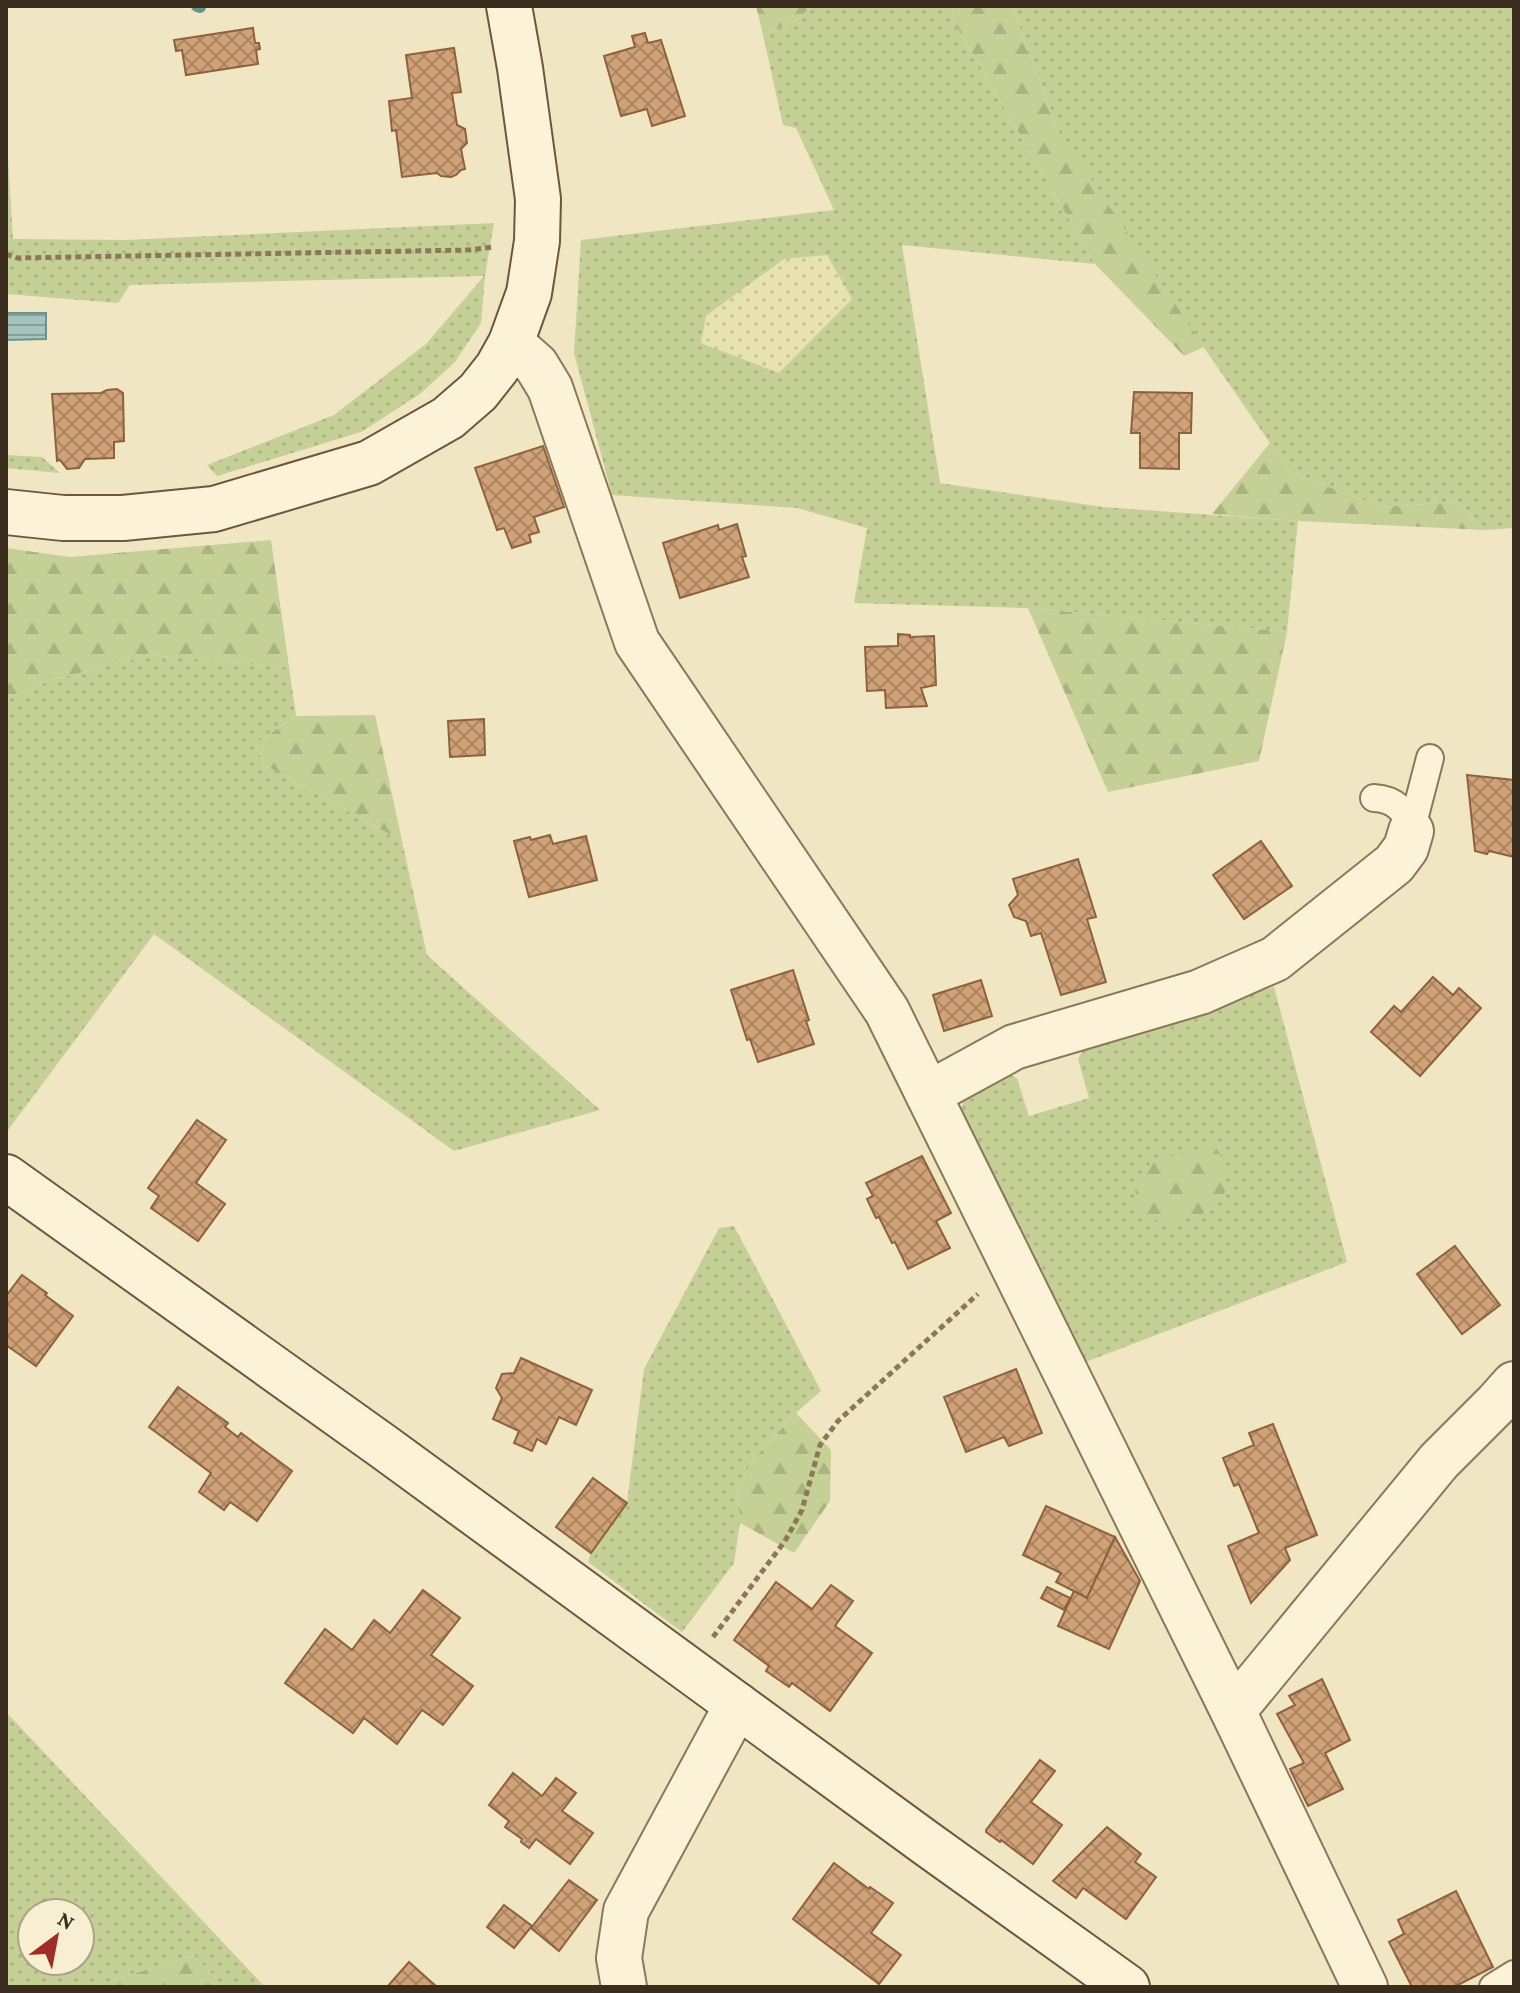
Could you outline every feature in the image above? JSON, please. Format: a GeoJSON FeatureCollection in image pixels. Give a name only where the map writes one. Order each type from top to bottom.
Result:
{"type":"FeatureCollection","features":[{"type":"Feature","properties":{"kind":"street"},"geometry":{"type":"LineString","coordinates":[[6,512],[63,518],[123,518],[214,509],[369,463],[448,418],[478,392],[511,343],[529,293],[537,241],[538,199],[509,6]]}},
{"type":"Feature","properties":{"kind":"street"},"geometry":{"type":"LineString","coordinates":[[511,343],[536,365],[550,388],[637,642],[887,1011],[1233,1711],[1365,1987]]}},
{"type":"Feature","properties":{"kind":"street"},"geometry":{"type":"LineString","coordinates":[[928,1094],[1014,1047],[1200,992],[1275,959],[1394,864],[1406,848],[1411,831]]}},
{"type":"Feature","properties":{"kind":"street"},"geometry":{"type":"LineString","coordinates":[[6,1177],[384,1447],[1127,1987]]}},
{"type":"Feature","properties":{"kind":"street"},"geometry":{"type":"LineString","coordinates":[[1233,1711],[1439,1461],[1514,1384]]}},
{"type":"Feature","properties":{"kind":"street"},"geometry":{"type":"LineString","coordinates":[[624,1987],[619,1958],[626,1911],[737,1705]]}},
{"type":"Feature","properties":{"kind":"lane"},"geometry":{"type":"LineString","coordinates":[[1411,831],[1430,758]]}},
{"type":"Feature","properties":{"kind":"lane"},"geometry":{"type":"LineString","coordinates":[[1374,798],[1384,798],[1401,808],[1411,831]]}},
{"type":"Feature","properties":{"kind":"lane"},"geometry":{"type":"LineString","coordinates":[[1493,1987],[1514,1974]]}},
{"type":"Feature","properties":{"kind":"path"},"geometry":{"type":"LineString","coordinates":[[6,254],[17,258],[469,250],[537,241]]}},
{"type":"Feature","properties":{"kind":"path"},"geometry":{"type":"LineString","coordinates":[[689,1670],[785,1541],[802,1510],[820,1445],[838,1421],[1012,1263]]}},
{"type":"Feature","properties":{"kind":"shaded area"},"geometry":{"type":"Polygon","coordinates":[[[827,255],[852,299],[779,374],[700,342],[706,316],[784,259],[827,255]]]}},
{"type":"Feature","properties":{"kind":"green space"},"geometry":{"type":"Polygon","coordinates":[[[756,6],[813,6],[796,20],[763,35],[756,6]]]}},
{"type":"Feature","properties":{"kind":"green space"},"geometry":{"type":"Polygon","coordinates":[[[813,6],[951,6],[957,27],[1095,264],[902,245],[940,483],[1103,507],[1298,521],[1287,632],[1028,608],[854,603],[867,528],[797,508],[612,495],[574,353],[581,240],[834,210],[796,128],[783,125],[763,35],[796,20],[813,6]],[[827,255],[784,259],[706,316],[701,343],[779,373],[852,299],[827,255]]]}},
{"type":"Feature","properties":{"kind":"green space"},"geometry":{"type":"Polygon","coordinates":[[[951,6],[1012,6],[1056,127],[1204,347],[1184,356],[1095,264],[957,27],[951,6]]]}},
{"type":"Feature","properties":{"kind":"green space"},"geometry":{"type":"Polygon","coordinates":[[[1012,6],[1514,6],[1514,528],[1484,530],[1458,502],[1381,507],[1290,472],[1056,127],[1012,6]]]}},
{"type":"Feature","properties":{"kind":"green space"},"geometry":{"type":"Polygon","coordinates":[[[6,123],[13,239],[125,240],[494,223],[481,323],[455,362],[420,394],[361,432],[217,476],[207,465],[334,415],[426,344],[484,276],[130,285],[118,303],[6,294],[6,123]]]}},
{"type":"Feature","properties":{"kind":"green space"},"geometry":{"type":"Polygon","coordinates":[[[1270,443],[1290,472],[1381,507],[1458,502],[1484,530],[1212,514],[1270,443]]]}},
{"type":"Feature","properties":{"kind":"green space"},"geometry":{"type":"Polygon","coordinates":[[[6,455],[42,457],[60,473],[6,468],[6,455]]]}},
{"type":"Feature","properties":{"kind":"green space"},"geometry":{"type":"Polygon","coordinates":[[[271,540],[289,667],[149,655],[49,681],[6,700],[6,548],[70,557],[271,540]]]}},
{"type":"Feature","properties":{"kind":"green space"},"geometry":{"type":"Polygon","coordinates":[[[1028,608],[1287,632],[1259,761],[1108,792],[1028,608]]]}},
{"type":"Feature","properties":{"kind":"green space"},"geometry":{"type":"Polygon","coordinates":[[[149,655],[289,667],[296,716],[255,744],[264,765],[402,841],[427,955],[600,1110],[454,1151],[154,934],[6,1133],[6,700],[49,681],[149,655]]]}},
{"type":"Feature","properties":{"kind":"green space"},"geometry":{"type":"Polygon","coordinates":[[[375,715],[402,841],[264,765],[255,744],[296,716],[375,715]]]}},
{"type":"Feature","properties":{"kind":"green space"},"geometry":{"type":"Polygon","coordinates":[[[1274,987],[1347,1262],[1083,1363],[960,1117],[964,1096],[1003,1072],[1017,1078],[1029,1116],[1089,1098],[1078,1059],[1086,1044],[1274,987]]]}},
{"type":"Feature","properties":{"kind":"green space"},"geometry":{"type":"Polygon","coordinates":[[[1215,1146],[1223,1160],[1226,1190],[1214,1210],[1171,1224],[1141,1216],[1135,1191],[1152,1160],[1215,1146]]]}},
{"type":"Feature","properties":{"kind":"green space"},"geometry":{"type":"Polygon","coordinates":[[[734,1226],[821,1391],[751,1462],[738,1492],[740,1523],[734,1563],[682,1632],[588,1562],[591,1553],[627,1503],[644,1369],[719,1228],[734,1226]]]}},
{"type":"Feature","properties":{"kind":"green space"},"geometry":{"type":"Polygon","coordinates":[[[796,1413],[831,1450],[830,1501],[794,1553],[740,1523],[738,1492],[751,1462],[796,1413]]]}},
{"type":"Feature","properties":{"kind":"green space"},"geometry":{"type":"Polygon","coordinates":[[[6,1712],[265,1987],[222,1987],[193,1955],[91,1987],[6,1987],[6,1712]]]}},
{"type":"Feature","properties":{"kind":"green space"},"geometry":{"type":"Polygon","coordinates":[[[193,1955],[222,1987],[91,1987],[193,1955]]]}},
{"type":"Feature","properties":{"kind":"water"},"geometry":{"type":"Polygon","coordinates":[[[6,313],[46,313],[46,339],[6,340],[6,313]]]}},
{"type":"Feature","properties":{"kind":"building"},"geometry":{"type":"Polygon","coordinates":[[[253,28],[255,43],[259,43],[260,49],[256,50],[258,64],[186,75],[182,50],[176,51],[174,40],[253,28]]]}},
{"type":"Feature","properties":{"kind":"building"},"geometry":{"type":"Polygon","coordinates":[[[645,33],[648,43],[661,40],[685,116],[652,126],[647,109],[621,116],[604,56],[635,47],[632,36],[645,33]]]}},
{"type":"Feature","properties":{"kind":"building"},"geometry":{"type":"Polygon","coordinates":[[[454,48],[461,92],[452,93],[457,125],[465,129],[467,143],[461,149],[465,169],[451,177],[437,173],[402,177],[389,101],[412,98],[406,55],[454,48]]]}},
{"type":"Feature","properties":{"kind":"building"},"geometry":{"type":"Polygon","coordinates":[[[117,389],[123,393],[124,441],[114,442],[114,458],[85,459],[79,468],[67,469],[60,460],[57,461],[52,394],[101,393],[117,389]]]}},
{"type":"Feature","properties":{"kind":"building"},"geometry":{"type":"Polygon","coordinates":[[[1134,392],[1192,393],[1191,433],[1179,433],[1179,469],[1140,468],[1140,433],[1131,433],[1134,392]]]}},
{"type":"Feature","properties":{"kind":"building"},"geometry":{"type":"Polygon","coordinates":[[[543,446],[564,507],[534,517],[539,532],[529,535],[531,542],[512,548],[504,528],[497,530],[475,468],[543,446]]]}},
{"type":"Feature","properties":{"kind":"building"},"geometry":{"type":"Polygon","coordinates":[[[737,524],[746,556],[742,557],[749,577],[680,598],[663,543],[718,525],[719,530],[737,524]]]}},
{"type":"Feature","properties":{"kind":"building"},"geometry":{"type":"Polygon","coordinates":[[[898,634],[934,636],[936,685],[921,688],[927,706],[886,708],[885,690],[867,691],[865,647],[898,646],[898,634]]]}},
{"type":"Feature","properties":{"kind":"building"},"geometry":{"type":"Polygon","coordinates":[[[484,719],[485,755],[450,757],[448,721],[484,719]]]}},
{"type":"Feature","properties":{"kind":"building"},"geometry":{"type":"Polygon","coordinates":[[[1467,775],[1514,780],[1514,857],[1475,851],[1467,775]]]}},
{"type":"Feature","properties":{"kind":"building"},"geometry":{"type":"Polygon","coordinates":[[[550,835],[553,844],[586,836],[597,880],[529,897],[514,841],[550,835]]]}},
{"type":"Feature","properties":{"kind":"building"},"geometry":{"type":"Polygon","coordinates":[[[1261,841],[1292,886],[1244,919],[1213,875],[1261,841]]]}},
{"type":"Feature","properties":{"kind":"building"},"geometry":{"type":"Polygon","coordinates":[[[1078,859],[1096,917],[1087,919],[1106,982],[1061,995],[1041,933],[1031,936],[1026,921],[1014,917],[1009,905],[1018,895],[1013,879],[1078,859]]]}},
{"type":"Feature","properties":{"kind":"building"},"geometry":{"type":"Polygon","coordinates":[[[793,970],[814,1044],[758,1062],[750,1039],[747,1040],[731,990],[793,970]]]}},
{"type":"Feature","properties":{"kind":"building"},"geometry":{"type":"Polygon","coordinates":[[[1433,977],[1453,995],[1459,988],[1481,1008],[1420,1076],[1371,1032],[1394,1006],[1401,1012],[1433,977]]]}},
{"type":"Feature","properties":{"kind":"building"},"geometry":{"type":"Polygon","coordinates":[[[981,980],[992,1016],[944,1031],[933,995],[981,980]]]}},
{"type":"Feature","properties":{"kind":"building"},"geometry":{"type":"Polygon","coordinates":[[[197,1120],[226,1140],[196,1183],[225,1204],[198,1241],[151,1208],[159,1196],[148,1188],[197,1120]]]}},
{"type":"Feature","properties":{"kind":"building"},"geometry":{"type":"Polygon","coordinates":[[[922,1156],[951,1213],[936,1221],[950,1248],[908,1269],[895,1242],[892,1243],[879,1217],[876,1218],[867,1199],[873,1196],[866,1183],[922,1156]]]}},
{"type":"Feature","properties":{"kind":"building"},"geometry":{"type":"Polygon","coordinates":[[[1455,1246],[1500,1305],[1462,1334],[1417,1274],[1455,1246]]]}},
{"type":"Feature","properties":{"kind":"building"},"geometry":{"type":"Polygon","coordinates":[[[22,1275],[73,1316],[36,1366],[6,1345],[6,1296],[22,1275]]]}},
{"type":"Feature","properties":{"kind":"building"},"geometry":{"type":"Polygon","coordinates":[[[521,1358],[592,1390],[576,1425],[559,1417],[546,1444],[537,1439],[532,1451],[514,1443],[519,1431],[493,1419],[502,1398],[496,1388],[502,1374],[514,1373],[521,1358]]]}},
{"type":"Feature","properties":{"kind":"building"},"geometry":{"type":"Polygon","coordinates":[[[1016,1369],[1042,1433],[1009,1446],[1004,1437],[966,1452],[944,1397],[1016,1369]]]}},
{"type":"Feature","properties":{"kind":"building"},"geometry":{"type":"Polygon","coordinates":[[[178,1387],[228,1423],[225,1427],[238,1437],[241,1433],[292,1471],[257,1521],[230,1502],[224,1510],[199,1492],[211,1473],[149,1427],[178,1387]]]}},
{"type":"Feature","properties":{"kind":"building"},"geometry":{"type":"Polygon","coordinates":[[[1273,1424],[1317,1535],[1285,1548],[1290,1560],[1251,1603],[1228,1546],[1259,1533],[1239,1484],[1234,1486],[1223,1458],[1254,1445],[1249,1433],[1273,1424]]]}},
{"type":"Feature","properties":{"kind":"building"},"geometry":{"type":"Polygon","coordinates":[[[593,1478],[627,1503],[591,1553],[556,1527],[593,1478]]]}},
{"type":"Feature","properties":{"kind":"building"},"geometry":{"type":"Polygon","coordinates":[[[1046,1506],[1115,1537],[1087,1598],[1056,1582],[1061,1573],[1023,1555],[1046,1506]]]}},
{"type":"Feature","properties":{"kind":"building"},"geometry":{"type":"Polygon","coordinates":[[[1115,1537],[1140,1581],[1109,1649],[1058,1626],[1074,1591],[1087,1598],[1115,1537]]]}},
{"type":"Feature","properties":{"kind":"building"},"geometry":{"type":"Polygon","coordinates":[[[776,1582],[812,1609],[831,1585],[853,1601],[835,1626],[872,1653],[830,1711],[792,1683],[789,1687],[766,1671],[769,1666],[734,1640],[776,1582]]]}},
{"type":"Feature","properties":{"kind":"building"},"geometry":{"type":"Polygon","coordinates":[[[1047,1587],[1070,1598],[1064,1610],[1041,1598],[1047,1587]]]}},
{"type":"Feature","properties":{"kind":"building"},"geometry":{"type":"Polygon","coordinates":[[[423,1590],[460,1618],[431,1655],[473,1686],[443,1725],[422,1710],[397,1744],[364,1718],[353,1733],[285,1683],[325,1629],[352,1650],[374,1620],[390,1633],[423,1590]]]}},
{"type":"Feature","properties":{"kind":"building"},"geometry":{"type":"Polygon","coordinates":[[[1322,1679],[1350,1740],[1325,1753],[1343,1789],[1308,1806],[1290,1769],[1304,1763],[1277,1714],[1295,1705],[1289,1696],[1322,1679]]]}},
{"type":"Feature","properties":{"kind":"building"},"geometry":{"type":"Polygon","coordinates":[[[1040,1760],[1055,1771],[1031,1802],[1062,1825],[1033,1864],[986,1830],[1040,1760]]]}},
{"type":"Feature","properties":{"kind":"building"},"geometry":{"type":"Polygon","coordinates":[[[513,1773],[542,1796],[556,1778],[576,1793],[562,1811],[593,1833],[570,1864],[536,1839],[529,1848],[505,1827],[509,1821],[489,1805],[513,1773]]]}},
{"type":"Feature","properties":{"kind":"building"},"geometry":{"type":"Polygon","coordinates":[[[1107,1827],[1141,1854],[1135,1862],[1156,1877],[1126,1919],[1083,1888],[1076,1898],[1053,1881],[1107,1827]]]}},
{"type":"Feature","properties":{"kind":"building"},"geometry":{"type":"Polygon","coordinates":[[[834,1863],[893,1903],[871,1933],[901,1955],[879,1984],[793,1919],[834,1863]]]}},
{"type":"Feature","properties":{"kind":"building"},"geometry":{"type":"Polygon","coordinates":[[[569,1880],[597,1900],[559,1951],[531,1928],[569,1880]]]}},
{"type":"Feature","properties":{"kind":"building"},"geometry":{"type":"Polygon","coordinates":[[[1456,1891],[1493,1967],[1454,1987],[1412,1987],[1389,1942],[1404,1934],[1398,1920],[1456,1891]]]}},
{"type":"Feature","properties":{"kind":"building"},"geometry":{"type":"Polygon","coordinates":[[[504,1905],[532,1926],[514,1948],[487,1927],[504,1905]]]}},
{"type":"Feature","properties":{"kind":"building"},"geometry":{"type":"Polygon","coordinates":[[[409,1962],[437,1987],[387,1987],[409,1962]]]}}]}
